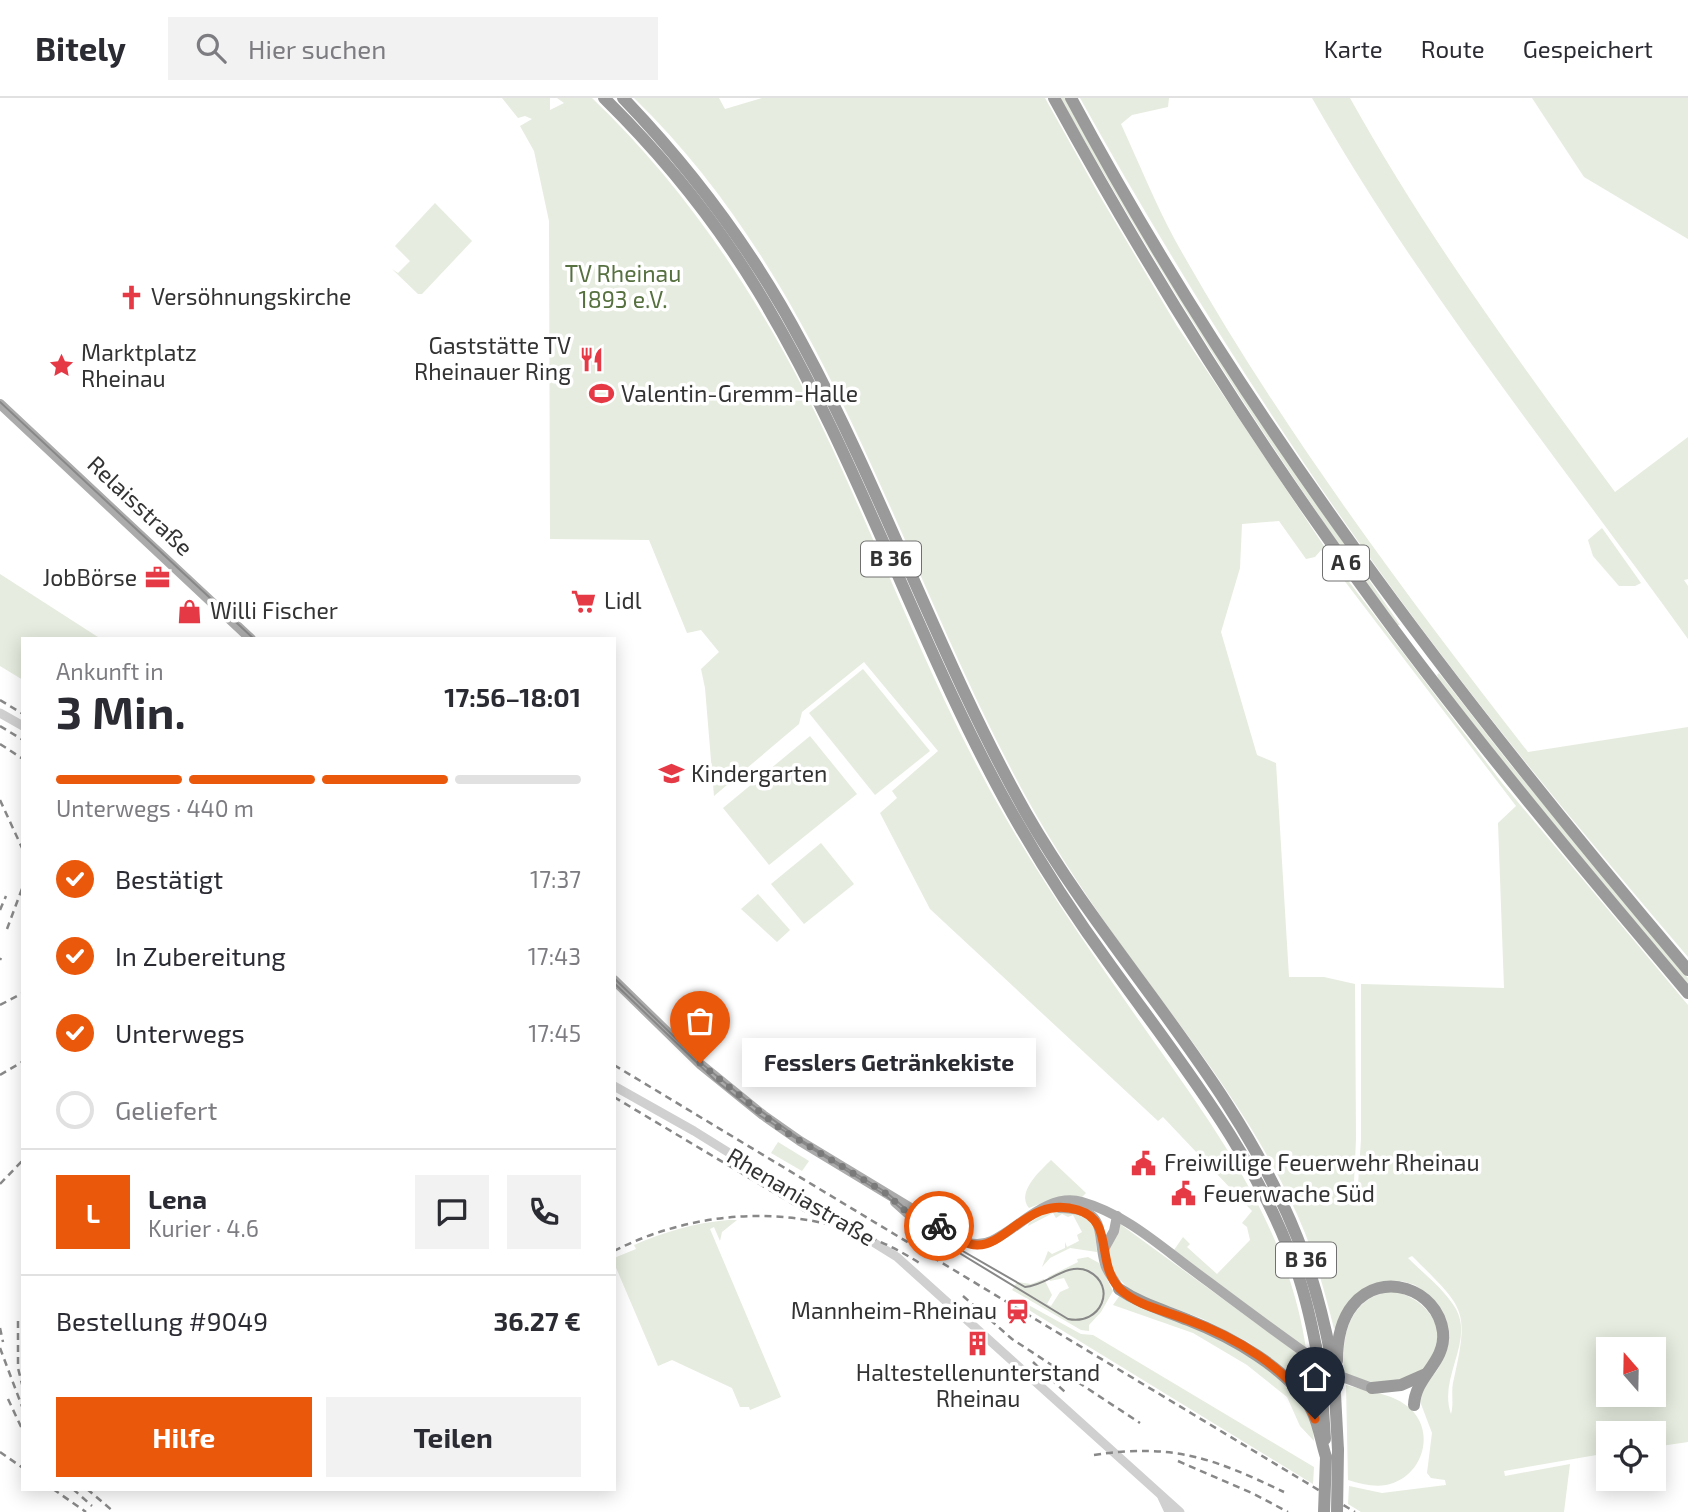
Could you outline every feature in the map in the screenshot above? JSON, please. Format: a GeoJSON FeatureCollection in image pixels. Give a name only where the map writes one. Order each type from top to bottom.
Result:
{"type":"FeatureCollection","features":[{"type":"Feature","properties":{"kind":"highway","name":"B 36"},"geometry":{"type":"LineString","coordinates":[[604,98],[680,180],[713,223],[758,292],[822,410],[945,681],[1005,800],[1084,929],[1236,1120],[1280,1199],[1315,1286],[1334,1359]]}},
{"type":"Feature","properties":{"kind":"highway","name":"B 36"},"geometry":{"type":"LineString","coordinates":[[623,98],[703,188],[781,305],[846,430],[969,701],[1014,791],[1079,898],[1168,1032],[1271,1209],[1296,1269],[1316,1347],[1321,1380],[1323,1440]]}},
{"type":"Feature","properties":{"kind":"highway","name":"A 6"},"geometry":{"type":"LineString","coordinates":[[1054,98],[1182,318],[1329,540],[1480,741],[1688,993]]}},
{"type":"Feature","properties":{"kind":"highway","name":"A 6"},"geometry":{"type":"LineString","coordinates":[[1071,98],[1198,315],[1333,520],[1491,732],[1688,970]]}},
{"type":"Feature","properties":{"kind":"highway"},"geometry":{"type":"LineString","coordinates":[[1337,1512],[1338,1450],[1334,1359],[1341,1327],[1353,1304],[1374,1289],[1394,1286],[1419,1294],[1438,1315],[1443,1340],[1440,1356],[1416,1390],[1414,1405]]}},
{"type":"Feature","properties":{"kind":"highway"},"geometry":{"type":"LineString","coordinates":[[1119,1289],[1146,1305],[1213,1331],[1270,1366],[1303,1398],[1323,1440],[1326,1457],[1324,1512]]}},
{"type":"Feature","properties":{"kind":"highway"},"geometry":{"type":"LineString","coordinates":[[1372,1388],[1401,1385],[1429,1372]]}},
{"type":"Feature","properties":{"kind":"main road","name":"Relaisstraße"},"geometry":{"type":"LineString","coordinates":[[0,404],[249,637]]}},
{"type":"Feature","properties":{"kind":"main road"},"geometry":{"type":"LineString","coordinates":[[616,982],[731,1090],[800,1141],[887,1194],[914,1219],[937,1225],[967,1242],[979,1245],[993,1240],[1042,1206],[1082,1202],[1117,1216],[1337,1375],[1372,1388]]}},
{"type":"Feature","properties":{"kind":"main road"},"geometry":{"type":"LineString","coordinates":[[1033,1213],[1090,1206]]}},
{"type":"Feature","properties":{"kind":"main road"},"geometry":{"type":"LineString","coordinates":[[1075,1209],[1096,1219],[1102,1236],[1107,1270],[1119,1289]]}},
{"type":"Feature","properties":{"kind":"main road"},"geometry":{"type":"LineString","coordinates":[[1102,1236],[1117,1216]]}},
{"type":"Feature","properties":{"kind":"main road"},"geometry":{"type":"LineString","coordinates":[[1104,1249],[1114,1231],[1117,1216]]}},
{"type":"Feature","properties":{"kind":"street"},"geometry":{"type":"LineString","coordinates":[[0,713],[21,725]]}},
{"type":"Feature","properties":{"kind":"street","name":"Rhenaniastraße"},"geometry":{"type":"LineString","coordinates":[[616,1087],[694,1131],[897,1257],[1180,1512]]}},
{"type":"Feature","properties":{"kind":"street","name":"Rhenaniastraße"},"geometry":{"type":"LineString","coordinates":[[1161,1496],[1169,1512]]}},
{"type":"Feature","properties":{"kind":"green space","name":"TV Rheinau 1893 e.V."},"geometry":{"type":"Polygon","coordinates":[[[502,98],[550,98],[550,110],[564,103],[557,98],[592,98],[655,164],[736,273],[805,392],[950,712],[1004,815],[1057,901],[1202,1111],[1248,1185],[1284,1264],[1306,1349],[1174,1250],[1183,1237],[1190,1244],[1187,1247],[1217,1274],[1250,1240],[1247,1227],[1242,1223],[1252,1211],[1163,1117],[1158,1121],[930,909],[880,813],[897,798],[892,791],[938,751],[864,662],[802,712],[799,724],[714,796],[701,669],[719,652],[701,630],[687,633],[649,540],[550,539],[549,221],[534,151],[520,126],[532,119],[525,116],[518,118],[502,98]]]}},
{"type":"Feature","properties":{"kind":"green space"},"geometry":{"type":"Polygon","coordinates":[[[634,98],[719,98],[725,109],[762,98],[1045,98],[1177,326],[1340,570],[1502,783],[1688,1005],[1688,1442],[1666,1445],[1666,1421],[1596,1421],[1596,1455],[1504,1471],[1505,1476],[1570,1464],[1564,1512],[1361,1512],[1348,1504],[1349,1486],[1382,1493],[1446,1485],[1445,1480],[1431,1478],[1427,1473],[1432,1433],[1418,1396],[1438,1369],[1448,1344],[1436,1302],[1415,1285],[1401,1281],[1373,1284],[1334,1329],[1305,1233],[1270,1160],[1205,1059],[1105,922],[1025,795],[980,706],[855,430],[810,341],[760,254],[702,173],[634,98]],[[1279,521],[1242,524],[1240,568],[1221,632],[1257,755],[1276,763],[1289,977],[1324,977],[1355,984],[1356,1139],[1353,1203],[1357,1200],[1361,1140],[1361,984],[1504,988],[1498,823],[1516,806],[1321,550],[1315,557],[1306,559],[1279,521]],[[1412,1256],[1408,1258],[1434,1282],[1456,1309],[1461,1334],[1461,1324],[1459,1311],[1443,1288],[1412,1256]],[[1461,1334],[1449,1387],[1451,1414],[1452,1387],[1461,1334]]]}},
{"type":"Feature","properties":{"kind":"green space"},"geometry":{"type":"Polygon","coordinates":[[[1060,98],[1065,98],[1195,322],[1400,625],[1397,625],[1351,562],[1221,367],[1060,98]]]}},
{"type":"Feature","properties":{"kind":"green space"},"geometry":{"type":"Polygon","coordinates":[[[1080,98],[1169,98],[1168,107],[1132,115],[1121,124],[1175,240],[1255,373],[1342,503],[1433,629],[1528,752],[1688,727],[1688,957],[1510,743],[1352,532],[1210,319],[1080,98]]]}},
{"type":"Feature","properties":{"kind":"green space"},"geometry":{"type":"Polygon","coordinates":[[[1312,98],[1350,98],[1443,250],[1510,348],[1615,492],[1688,437],[1688,579],[1684,580],[1688,586],[1688,639],[1445,307],[1354,169],[1312,98]]]}},
{"type":"Feature","properties":{"kind":"green space"},"geometry":{"type":"Polygon","coordinates":[[[1532,98],[1688,98],[1688,239],[1584,177],[1532,98]]]}},
{"type":"Feature","properties":{"kind":"green space"},"geometry":{"type":"Polygon","coordinates":[[[435,203],[472,241],[422,294],[418,294],[392,269],[398,273],[410,261],[395,246],[435,203]]]}},
{"type":"Feature","properties":{"kind":"green space"},"geometry":{"type":"Polygon","coordinates":[[[1602,528],[1641,583],[1635,586],[1619,586],[1593,556],[1588,540],[1602,528]]]}},
{"type":"Feature","properties":{"kind":"green space"},"geometry":{"type":"Polygon","coordinates":[[[0,574],[98,637],[21,637],[21,679],[0,666],[0,574]]]}},
{"type":"Feature","properties":{"kind":"green space"},"geometry":{"type":"Polygon","coordinates":[[[863,669],[930,751],[875,795],[809,713],[863,669]]]}},
{"type":"Feature","properties":{"kind":"green space"},"geometry":{"type":"Polygon","coordinates":[[[1439,673],[1510,764],[1688,978],[1688,985],[1537,804],[1440,682],[1437,675],[1439,673]]]}},
{"type":"Feature","properties":{"kind":"green space"},"geometry":{"type":"Polygon","coordinates":[[[810,736],[857,794],[769,865],[723,808],[810,736]]]}},
{"type":"Feature","properties":{"kind":"green space"},"geometry":{"type":"Polygon","coordinates":[[[821,843],[854,884],[804,924],[771,884],[821,843]]]}},
{"type":"Feature","properties":{"kind":"green space"},"geometry":{"type":"Polygon","coordinates":[[[758,894],[790,930],[777,942],[741,909],[758,894]]]}},
{"type":"Feature","properties":{"kind":"green space"},"geometry":{"type":"Polygon","coordinates":[[[778,1142],[809,1161],[802,1171],[771,1153],[778,1142]]]}},
{"type":"Feature","properties":{"kind":"green space"},"geometry":{"type":"Polygon","coordinates":[[[1051,1160],[1086,1193],[1081,1198],[1047,1201],[1029,1208],[1025,1195],[1027,1189],[1051,1160]]]}},
{"type":"Feature","properties":{"kind":"green space"},"geometry":{"type":"Polygon","coordinates":[[[1050,1211],[1073,1211],[1094,1223],[1097,1252],[1070,1248],[1050,1258],[1042,1267],[1048,1251],[1052,1254],[1065,1248],[1065,1242],[1067,1247],[1079,1241],[1077,1235],[1082,1232],[1073,1215],[1068,1217],[1062,1214],[1056,1218],[1053,1213],[1028,1226],[1037,1216],[1050,1211]]]}},
{"type":"Feature","properties":{"kind":"green space"},"geometry":{"type":"Polygon","coordinates":[[[737,1220],[722,1232],[720,1241],[714,1227],[710,1229],[781,1397],[750,1410],[749,1407],[740,1407],[732,1388],[672,1360],[658,1366],[616,1268],[616,1257],[636,1249],[634,1245],[715,1221],[737,1220]]]}},
{"type":"Feature","properties":{"kind":"green space"},"geometry":{"type":"Polygon","coordinates":[[[1120,1224],[1308,1361],[1315,1402],[1276,1362],[1248,1342],[1203,1319],[1137,1298],[1113,1272],[1108,1259],[1109,1247],[1120,1224]]]}},
{"type":"Feature","properties":{"kind":"green space"},"geometry":{"type":"Polygon","coordinates":[[[1088,1257],[1099,1263],[1113,1291],[1101,1312],[1089,1325],[1089,1331],[1081,1330],[1012,1290],[1017,1282],[1031,1284],[1044,1279],[1052,1295],[1047,1304],[1051,1306],[1060,1292],[1069,1288],[1064,1278],[1050,1281],[1048,1277],[1078,1262],[1077,1259],[1088,1257]]]}},
{"type":"Feature","properties":{"kind":"green space"},"geometry":{"type":"Polygon","coordinates":[[[1389,1291],[1413,1299],[1431,1315],[1438,1337],[1436,1349],[1423,1370],[1410,1378],[1376,1383],[1344,1374],[1344,1347],[1350,1322],[1364,1303],[1389,1291]]]}},
{"type":"Feature","properties":{"kind":"green space"},"geometry":{"type":"Polygon","coordinates":[[[1120,1295],[1225,1342],[1276,1375],[1295,1393],[1309,1414],[1314,1441],[1300,1426],[1287,1397],[1247,1365],[1193,1333],[1113,1305],[1120,1295]]]}},
{"type":"Feature","properties":{"kind":"green space"},"geometry":{"type":"Polygon","coordinates":[[[1023,1302],[1081,1334],[1093,1335],[1314,1467],[1313,1484],[1019,1304],[1023,1302]]]}},
{"type":"Feature","properties":{"kind":"green space"},"geometry":{"type":"Polygon","coordinates":[[[1346,1385],[1393,1398],[1417,1416],[1424,1440],[1422,1452],[1417,1463],[1399,1481],[1376,1486],[1348,1480],[1346,1385]]]}},
{"type":"Feature","properties":{"kind":"tram line"},"geometry":{"type":"LineString","coordinates":[[0,402],[252,637]]}},
{"type":"Feature","properties":{"kind":"tram line"},"geometry":{"type":"LineString","coordinates":[[616,980],[701,1063],[750,1103],[801,1140],[887,1193],[942,1239],[1025,1287],[1072,1269],[1088,1271],[1102,1286],[1104,1295],[1097,1311],[1080,1320],[1068,1319],[938,1240],[885,1195],[759,1115],[715,1080],[616,985]]}},
{"type":"Feature","properties":{"kind":"railway"},"geometry":{"type":"LineString","coordinates":[[0,700],[21,713]]}},
{"type":"Feature","properties":{"kind":"railway"},"geometry":{"type":"LineString","coordinates":[[0,726],[21,739]]}},
{"type":"Feature","properties":{"kind":"railway"},"geometry":{"type":"LineString","coordinates":[[0,744],[21,758]]}},
{"type":"Feature","properties":{"kind":"railway"},"geometry":{"type":"LineString","coordinates":[[0,800],[21,846]]}},
{"type":"Feature","properties":{"kind":"railway"},"geometry":{"type":"LineString","coordinates":[[7,929],[21,891]]}},
{"type":"Feature","properties":{"kind":"railway"},"geometry":{"type":"LineString","coordinates":[[0,910],[6,896]]}},
{"type":"Feature","properties":{"kind":"railway"},"geometry":{"type":"LineString","coordinates":[[0,1005],[21,994]]}},
{"type":"Feature","properties":{"kind":"railway"},"geometry":{"type":"LineString","coordinates":[[0,1075],[21,1063]]}},
{"type":"Feature","properties":{"kind":"railway"},"geometry":{"type":"LineString","coordinates":[[616,1066],[1355,1512]]}},
{"type":"Feature","properties":{"kind":"railway"},"geometry":{"type":"LineString","coordinates":[[616,1098],[813,1216]]}},
{"type":"Feature","properties":{"kind":"railway"},"geometry":{"type":"LineString","coordinates":[[0,1184],[21,1162]]}},
{"type":"Feature","properties":{"kind":"railway"},"geometry":{"type":"LineString","coordinates":[[616,1250],[652,1235],[690,1224],[730,1217],[770,1216],[809,1220],[848,1230],[885,1244],[921,1264]]}},
{"type":"Feature","properties":{"kind":"railway"},"geometry":{"type":"LineString","coordinates":[[963,1296],[1012,1339],[1140,1423]]}},
{"type":"Feature","properties":{"kind":"railway"},"geometry":{"type":"LineString","coordinates":[[18,1321],[18,1368],[21,1380]]}},
{"type":"Feature","properties":{"kind":"railway"},"geometry":{"type":"LineString","coordinates":[[0,1328],[3,1342]]}},
{"type":"Feature","properties":{"kind":"railway"},"geometry":{"type":"LineString","coordinates":[[0,1348],[21,1404]]}},
{"type":"Feature","properties":{"kind":"railway"},"geometry":{"type":"LineString","coordinates":[[1033,1362],[1066,1393]]}},
{"type":"Feature","properties":{"kind":"railway"},"geometry":{"type":"LineString","coordinates":[[8,1399],[21,1427]]}},
{"type":"Feature","properties":{"kind":"railway"},"geometry":{"type":"LineString","coordinates":[[1094,1455],[1147,1451],[1192,1456],[1235,1470],[1284,1492]]}},
{"type":"Feature","properties":{"kind":"railway"},"geometry":{"type":"LineString","coordinates":[[0,1452],[21,1467]]}},
{"type":"Feature","properties":{"kind":"railway"},"geometry":{"type":"LineString","coordinates":[[1178,1461],[1288,1512]]}},
{"type":"Feature","properties":{"kind":"railway"},"geometry":{"type":"LineString","coordinates":[[56,1491],[86,1512]]}},
{"type":"Feature","properties":{"kind":"railway"},"geometry":{"type":"LineString","coordinates":[[75,1491],[92,1506]]}},
{"type":"Feature","properties":{"kind":"railway"},"geometry":{"type":"LineString","coordinates":[[89,1491],[114,1512]]}},
{"type":"Feature","properties":{"kind":"way so far"},"geometry":{"type":"LineString","coordinates":[[700,1063],[781,1129],[887,1194],[914,1219],[939,1226]]}},
{"type":"Feature","properties":{"kind":"place","name":"Versöhnungskirche"},"geometry":{"type":"Point","coordinates":[131,297]}},
{"type":"Feature","properties":{"kind":"place","name":"Gaststätte TV Rheinauer Ring"},"geometry":{"type":"Point","coordinates":[591,359]}},
{"type":"Feature","properties":{"kind":"place","name":"Marktplatz Rheinau"},"geometry":{"type":"Point","coordinates":[61,366]}},
{"type":"Feature","properties":{"kind":"place","name":"Valentin-Gremm-Halle"},"geometry":{"type":"Point","coordinates":[601,394]}},
{"type":"Feature","properties":{"kind":"place","name":"JobBörse"},"geometry":{"type":"Point","coordinates":[157,578]}},
{"type":"Feature","properties":{"kind":"place","name":"Lidl"},"geometry":{"type":"Point","coordinates":[584,601]}},
{"type":"Feature","properties":{"kind":"place","name":"Willi Fischer"},"geometry":{"type":"Point","coordinates":[190,611]}},
{"type":"Feature","properties":{"kind":"place","name":"Kindergarten"},"geometry":{"type":"Point","coordinates":[671,774]}},
{"type":"Feature","properties":{"kind":"place","name":"Fesslers Getränkekiste"},"geometry":{"type":"Point","coordinates":[700,1063]}},
{"type":"Feature","properties":{"kind":"place","name":"Freiwillige Feuerwehr Rheinau"},"geometry":{"type":"Point","coordinates":[1144,1163]}},
{"type":"Feature","properties":{"kind":"place","name":"Feuerwache Süd"},"geometry":{"type":"Point","coordinates":[1183,1194]}},
{"type":"Feature","properties":{"kind":"place","name":"Mannheim-Rheinau"},"geometry":{"type":"Point","coordinates":[1017,1311]}},
{"type":"Feature","properties":{"kind":"place","name":"Haltestellenunterstand Rheinau"},"geometry":{"type":"Point","coordinates":[978,1343]}},
{"type":"Feature","properties":{"kind":"route"},"geometry":{"type":"LineString","coordinates":[[939,1226],[971,1244],[979,1245],[993,1240],[1033,1213],[1063,1208],[1090,1214],[1096,1219],[1102,1236],[1107,1270],[1119,1289],[1146,1305],[1196,1323],[1232,1340],[1252,1353],[1296,1389],[1308,1404],[1315,1419]]}}]}
